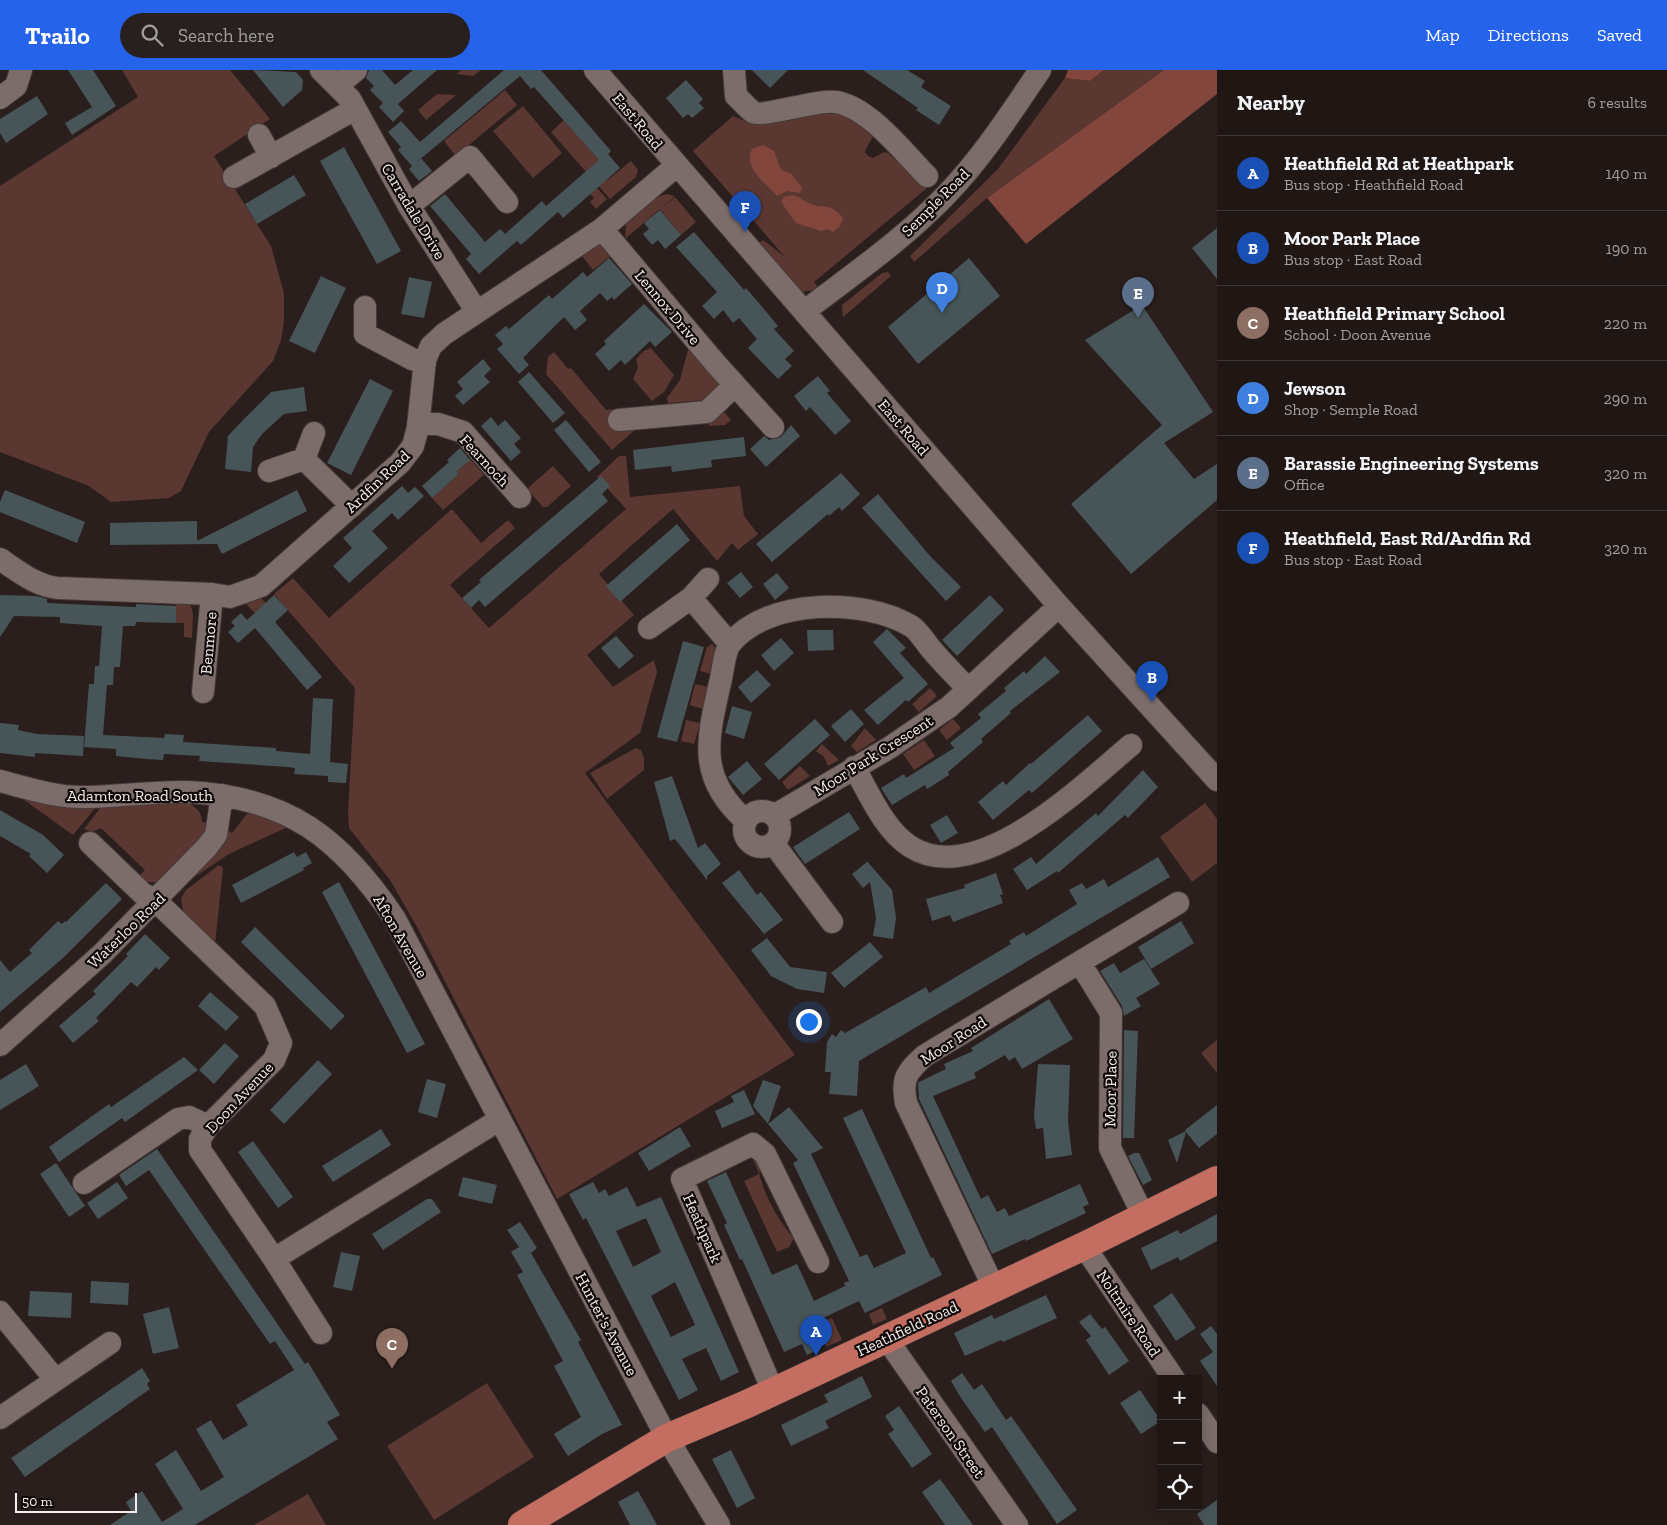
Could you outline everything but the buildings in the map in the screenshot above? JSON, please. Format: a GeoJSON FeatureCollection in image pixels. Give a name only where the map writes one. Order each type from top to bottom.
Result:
{"type":"FeatureCollection","features":[{"type":"Feature","properties":{"kind":"main road","name":"Heathfield Road"},"geometry":{"type":"LineString","coordinates":[[522,1525],[667,1438],[773,1391],[1084,1246],[1217,1180]]}},
{"type":"Feature","properties":{"kind":"street"},"geometry":{"type":"LineString","coordinates":[[0,98],[16,86],[21,70]]}},
{"type":"Feature","properties":{"kind":"street","name":"Carradale Drive"},"geometry":{"type":"LineString","coordinates":[[321,70],[350,99],[409,206],[477,312]]}},
{"type":"Feature","properties":{"kind":"street"},"geometry":{"type":"LineString","coordinates":[[337,86],[356,70]]}},
{"type":"Feature","properties":{"kind":"street","name":"East Road"},"geometry":{"type":"LineString","coordinates":[[595,70],[676,166],[805,311],[1059,606],[1217,780]]}},
{"type":"Feature","properties":{"kind":"street"},"geometry":{"type":"LineString","coordinates":[[734,70],[736,96],[754,112],[763,115],[789,107],[835,102],[852,107],[883,144],[927,176]]}},
{"type":"Feature","properties":{"kind":"street","name":"Semple Road"},"geometry":{"type":"LineString","coordinates":[[805,311],[887,249],[946,195],[979,156],[1040,70]]}},
{"type":"Feature","properties":{"kind":"street"},"geometry":{"type":"LineString","coordinates":[[234,177],[355,109]]}},
{"type":"Feature","properties":{"kind":"street"},"geometry":{"type":"LineString","coordinates":[[259,135],[271,156]]}},
{"type":"Feature","properties":{"kind":"street"},"geometry":{"type":"LineString","coordinates":[[409,206],[470,157],[507,202]]}},
{"type":"Feature","properties":{"kind":"street","name":"Ardfin Road"},"geometry":{"type":"LineString","coordinates":[[2,565],[47,587],[212,594],[230,597],[261,586],[400,463],[413,446],[418,424],[425,363],[431,346],[444,334],[602,229],[676,166]]}},
{"type":"Feature","properties":{"kind":"street","name":"Lennox Drive"},"geometry":{"type":"LineString","coordinates":[[602,229],[773,427]]}},
{"type":"Feature","properties":{"kind":"street"},"geometry":{"type":"LineString","coordinates":[[365,307],[365,334],[412,359],[425,363]]}},
{"type":"Feature","properties":{"kind":"street"},"geometry":{"type":"LineString","coordinates":[[619,420],[707,412],[735,385]]}},
{"type":"Feature","properties":{"kind":"street","name":"Fearnoch"},"geometry":{"type":"LineString","coordinates":[[418,424],[438,424],[463,432],[520,497]]}},
{"type":"Feature","properties":{"kind":"street"},"geometry":{"type":"LineString","coordinates":[[304,459],[314,433]]}},
{"type":"Feature","properties":{"kind":"street"},"geometry":{"type":"LineString","coordinates":[[304,459],[352,506]]}},
{"type":"Feature","properties":{"kind":"street"},"geometry":{"type":"LineString","coordinates":[[269,471],[304,459]]}},
{"type":"Feature","properties":{"kind":"street"},"geometry":{"type":"LineString","coordinates":[[649,628],[691,598],[708,579]]}},
{"type":"Feature","properties":{"kind":"street","name":"Benmore"},"geometry":{"type":"LineString","coordinates":[[203,692],[212,594]]}},
{"type":"Feature","properties":{"kind":"street"},"geometry":{"type":"LineString","coordinates":[[691,598],[730,644]]}},
{"type":"Feature","properties":{"kind":"street","name":"Moor Park Crescent"},"geometry":{"type":"LineString","coordinates":[[775,815],[889,748],[949,707],[967,688],[1059,606]]}},
{"type":"Feature","properties":{"kind":"street"},"geometry":{"type":"LineString","coordinates":[[746,821],[734,811],[718,791],[708,752],[708,732],[730,644],[758,620],[776,614],[824,608],[859,608],[882,614],[912,627],[967,688]]}},
{"type":"Feature","properties":{"kind":"street"},"geometry":{"type":"LineString","coordinates":[[854,767],[886,821],[899,838],[911,848],[929,855],[950,857],[986,850],[1035,824],[1131,745]]}},
{"type":"Feature","properties":{"kind":"street","name":"Adamton Road South"},"geometry":{"type":"LineString","coordinates":[[0,781],[52,794],[80,797],[186,792],[222,795]]}},
{"type":"Feature","properties":{"kind":"street","name":"Waterloo Road"},"geometry":{"type":"LineString","coordinates":[[0,1045],[102,954],[202,853],[216,835],[222,795]]}},
{"type":"Feature","properties":{"kind":"street","name":"Afton Avenue"},"geometry":{"type":"LineString","coordinates":[[222,795],[243,798],[289,815],[342,852],[361,872],[395,919],[499,1120]]}},
{"type":"Feature","properties":{"kind":"street"},"geometry":{"type":"LineString","coordinates":[[761,810],[775,815],[781,831],[773,843],[764,847],[750,842],[745,835],[746,821],[752,814],[761,810]]}},
{"type":"Feature","properties":{"kind":"street","name":"Doon Avenue"},"geometry":{"type":"LineString","coordinates":[[90,843],[142,893],[156,901],[265,1006],[281,1043],[274,1060],[208,1126],[200,1140],[200,1150],[274,1259],[321,1333]]}},
{"type":"Feature","properties":{"kind":"street"},"geometry":{"type":"LineString","coordinates":[[773,843],[832,922]]}},
{"type":"Feature","properties":{"kind":"street","name":"Moor Road"},"geometry":{"type":"LineString","coordinates":[[994,1288],[906,1103],[903,1088],[908,1071],[924,1056],[1178,903]]}},
{"type":"Feature","properties":{"kind":"street","name":"Moor Place"},"geometry":{"type":"LineString","coordinates":[[1080,962],[1111,1013],[1110,1148],[1144,1217]]}},
{"type":"Feature","properties":{"kind":"street"},"geometry":{"type":"LineString","coordinates":[[84,1183],[178,1119],[189,1117],[208,1126]]}},
{"type":"Feature","properties":{"kind":"street"},"geometry":{"type":"LineString","coordinates":[[274,1259],[499,1120]]}},
{"type":"Feature","properties":{"kind":"street","name":"Hunter's Avenue"},"geometry":{"type":"LineString","coordinates":[[499,1120],[667,1438],[719,1525]]}},
{"type":"Feature","properties":{"kind":"street","name":"Heathpark"},"geometry":{"type":"LineString","coordinates":[[773,1391],[682,1179],[753,1144],[765,1154],[818,1262]]}},
{"type":"Feature","properties":{"kind":"street","name":"Noltmire Road"},"geometry":{"type":"LineString","coordinates":[[1084,1246],[1171,1375]]}},
{"type":"Feature","properties":{"kind":"street"},"geometry":{"type":"LineString","coordinates":[[0,1312],[54,1379]]}},
{"type":"Feature","properties":{"kind":"street","name":"Paterson Street"},"geometry":{"type":"LineString","coordinates":[[886,1338],[1017,1525]]}},
{"type":"Feature","properties":{"kind":"street"},"geometry":{"type":"LineString","coordinates":[[0,1418],[54,1379],[110,1343]]}},
{"type":"Feature","properties":{"kind":"street"},"geometry":{"type":"LineString","coordinates":[[1202,1420],[1217,1442]]}},
{"type":"Feature","properties":{"kind":"shaded area"},"geometry":{"type":"Polygon","coordinates":[[[122,70],[230,70],[270,119],[214,156],[271,246],[284,293],[284,321],[281,340],[273,361],[209,432],[181,491],[169,498],[111,502],[89,486],[0,452],[0,186],[138,97],[122,70]]]}},
{"type":"Feature","properties":{"kind":"shaded area"},"geometry":{"type":"Polygon","coordinates":[[[461,70],[481,70],[473,76],[457,74],[461,70]]]}},
{"type":"Feature","properties":{"kind":"shaded area"},"geometry":{"type":"Polygon","coordinates":[[[1068,70],[1104,70],[1090,81],[1065,78],[1068,70]]]}},
{"type":"Feature","properties":{"kind":"shaded area"},"geometry":{"type":"Polygon","coordinates":[[[1104,70],[1164,70],[987,198],[914,262],[910,256],[998,169],[1065,78],[1090,81],[1104,70]]]}},
{"type":"Feature","properties":{"kind":"shaded area"},"geometry":{"type":"Polygon","coordinates":[[[1164,70],[1217,70],[1217,94],[1026,244],[987,198],[1164,70]]]}},
{"type":"Feature","properties":{"kind":"shaded area"},"geometry":{"type":"Polygon","coordinates":[[[505,90],[517,105],[456,156],[444,141],[505,90]]]}},
{"type":"Feature","properties":{"kind":"shaded area"},"geometry":{"type":"Polygon","coordinates":[[[437,94],[456,95],[426,120],[418,110],[437,94]]]}},
{"type":"Feature","properties":{"kind":"shaded area"},"geometry":{"type":"Polygon","coordinates":[[[523,106],[562,153],[533,178],[493,131],[523,106]]]}},
{"type":"Feature","properties":{"kind":"shaded area"},"geometry":{"type":"Polygon","coordinates":[[[831,108],[874,132],[865,152],[868,156],[873,158],[884,152],[888,153],[927,188],[814,282],[818,287],[815,290],[800,292],[758,244],[763,240],[785,257],[693,151],[733,116],[752,124],[771,117],[831,108]]]}},
{"type":"Feature","properties":{"kind":"shaded area"},"geometry":{"type":"Polygon","coordinates":[[[564,120],[600,161],[596,165],[608,179],[605,182],[631,161],[638,170],[636,177],[610,199],[551,132],[564,120]]]}},
{"type":"Feature","properties":{"kind":"shaded area"},"geometry":{"type":"Polygon","coordinates":[[[763,145],[774,151],[781,170],[792,174],[802,188],[800,193],[787,191],[777,196],[757,175],[753,169],[750,156],[752,149],[763,145]]]}},
{"type":"Feature","properties":{"kind":"shaded area"},"geometry":{"type":"Polygon","coordinates":[[[597,188],[607,199],[596,209],[590,202],[594,198],[590,194],[597,188]]]}},
{"type":"Feature","properties":{"kind":"shaded area"},"geometry":{"type":"Polygon","coordinates":[[[666,194],[675,196],[661,209],[675,197],[696,222],[681,235],[660,209],[625,239],[626,223],[653,199],[666,194]]]}},
{"type":"Feature","properties":{"kind":"shaded area"},"geometry":{"type":"Polygon","coordinates":[[[793,195],[816,206],[834,209],[843,218],[840,226],[833,232],[827,229],[821,231],[796,223],[781,202],[784,197],[793,195]]]}},
{"type":"Feature","properties":{"kind":"shaded area"},"geometry":{"type":"Polygon","coordinates":[[[599,245],[604,245],[614,253],[593,270],[582,256],[599,245]]]}},
{"type":"Feature","properties":{"kind":"shaded area"},"geometry":{"type":"Polygon","coordinates":[[[888,272],[891,276],[843,317],[842,305],[882,273],[888,272]]]}},
{"type":"Feature","properties":{"kind":"shaded area"},"geometry":{"type":"Polygon","coordinates":[[[689,346],[725,379],[706,400],[668,403],[667,398],[680,380],[689,346]]]}},
{"type":"Feature","properties":{"kind":"shaded area"},"geometry":{"type":"Polygon","coordinates":[[[651,348],[674,375],[664,392],[652,401],[633,379],[638,367],[636,359],[644,351],[651,348]]]}},
{"type":"Feature","properties":{"kind":"shaded area"},"geometry":{"type":"Polygon","coordinates":[[[554,352],[568,369],[571,368],[606,410],[615,409],[617,424],[659,420],[660,428],[635,430],[612,450],[546,374],[548,357],[554,352]]]}},
{"type":"Feature","properties":{"kind":"shaded area"},"geometry":{"type":"Polygon","coordinates":[[[720,407],[731,420],[725,425],[709,426],[708,416],[720,407]]]}},
{"type":"Feature","properties":{"kind":"shaded area"},"geometry":{"type":"Polygon","coordinates":[[[619,456],[626,456],[630,497],[740,486],[744,516],[758,534],[738,550],[732,543],[717,561],[673,509],[599,574],[634,615],[587,655],[613,687],[654,660],[657,672],[640,733],[585,773],[795,1055],[557,1199],[417,927],[390,880],[349,828],[348,811],[355,688],[274,594],[293,578],[329,618],[452,509],[481,543],[508,520],[515,528],[450,585],[489,628],[626,509],[597,477],[619,456]]]}},
{"type":"Feature","properties":{"kind":"shaded area"},"geometry":{"type":"Polygon","coordinates":[[[470,459],[484,475],[443,510],[432,498],[459,474],[457,471],[470,459]]]}},
{"type":"Feature","properties":{"kind":"shaded area"},"geometry":{"type":"Polygon","coordinates":[[[553,466],[571,486],[547,507],[543,507],[527,489],[553,466]]]}},
{"type":"Feature","properties":{"kind":"shaded area"},"geometry":{"type":"Polygon","coordinates":[[[259,596],[266,603],[255,613],[244,602],[259,596]]]}},
{"type":"Feature","properties":{"kind":"shaded area"},"geometry":{"type":"Polygon","coordinates":[[[176,603],[190,604],[193,613],[192,638],[184,637],[184,623],[176,623],[176,603]]]}},
{"type":"Feature","properties":{"kind":"shaded area"},"geometry":{"type":"Polygon","coordinates":[[[712,644],[716,649],[711,674],[700,671],[707,647],[712,644]]]}},
{"type":"Feature","properties":{"kind":"shaded area"},"geometry":{"type":"Polygon","coordinates":[[[695,684],[709,687],[703,709],[690,705],[695,684]]]}},
{"type":"Feature","properties":{"kind":"shaded area"},"geometry":{"type":"Polygon","coordinates":[[[930,688],[937,696],[919,712],[912,704],[930,688]]]}},
{"type":"Feature","properties":{"kind":"shaded area"},"geometry":{"type":"Polygon","coordinates":[[[953,719],[961,728],[947,740],[939,730],[953,719]]]}},
{"type":"Feature","properties":{"kind":"shaded area"},"geometry":{"type":"Polygon","coordinates":[[[686,720],[700,723],[694,744],[681,741],[686,720]]]}},
{"type":"Feature","properties":{"kind":"shaded area"},"geometry":{"type":"Polygon","coordinates":[[[865,728],[876,740],[857,752],[851,746],[865,728]]]}},
{"type":"Feature","properties":{"kind":"shaded area"},"geometry":{"type":"Polygon","coordinates":[[[924,740],[935,756],[914,770],[903,754],[924,740]]]}},
{"type":"Feature","properties":{"kind":"shaded area"},"geometry":{"type":"Polygon","coordinates":[[[822,744],[839,760],[828,766],[824,757],[816,751],[822,744]]]}},
{"type":"Feature","properties":{"kind":"shaded area"},"geometry":{"type":"Polygon","coordinates":[[[636,748],[641,750],[644,758],[644,770],[607,799],[590,773],[636,748]]]}},
{"type":"Feature","properties":{"kind":"shaded area"},"geometry":{"type":"Polygon","coordinates":[[[800,766],[810,776],[788,790],[782,782],[800,766]]]}},
{"type":"Feature","properties":{"kind":"shaded area"},"geometry":{"type":"Polygon","coordinates":[[[20,797],[96,807],[73,835],[20,797]]]}},
{"type":"Feature","properties":{"kind":"shaded area"},"geometry":{"type":"Polygon","coordinates":[[[188,802],[200,813],[202,822],[208,823],[207,831],[158,882],[145,882],[139,876],[145,870],[101,828],[92,832],[84,829],[102,806],[188,802]]]}},
{"type":"Feature","properties":{"kind":"shaded area"},"geometry":{"type":"Polygon","coordinates":[[[1205,803],[1217,819],[1217,863],[1192,882],[1160,837],[1205,803]]]}},
{"type":"Feature","properties":{"kind":"shaded area"},"geometry":{"type":"Polygon","coordinates":[[[255,811],[290,826],[229,854],[190,880],[219,847],[229,831],[232,833],[247,814],[255,811]]]}},
{"type":"Feature","properties":{"kind":"shaded area"},"geometry":{"type":"Polygon","coordinates":[[[219,865],[223,868],[215,944],[184,915],[181,898],[186,890],[219,865]]]}},
{"type":"Feature","properties":{"kind":"shaded area"},"geometry":{"type":"Polygon","coordinates":[[[1217,1040],[1217,1073],[1201,1053],[1217,1040]]]}},
{"type":"Feature","properties":{"kind":"shaded area"},"geometry":{"type":"Polygon","coordinates":[[[752,1157],[757,1162],[761,1180],[770,1203],[794,1238],[789,1247],[777,1252],[744,1181],[759,1174],[752,1157]]]}},
{"type":"Feature","properties":{"kind":"shaded area"},"geometry":{"type":"Polygon","coordinates":[[[882,1308],[887,1319],[873,1325],[869,1314],[882,1308]]]}},
{"type":"Feature","properties":{"kind":"shaded area"},"geometry":{"type":"Polygon","coordinates":[[[832,1318],[842,1340],[826,1347],[816,1325],[832,1318]]]}},
{"type":"Feature","properties":{"kind":"shaded area"},"geometry":{"type":"Polygon","coordinates":[[[487,1383],[534,1457],[434,1520],[387,1446],[487,1383]]]}},
{"type":"Feature","properties":{"kind":"shaded area"},"geometry":{"type":"Polygon","coordinates":[[[308,1494],[326,1525],[254,1525],[308,1494]]]}},
{"type":"Feature","properties":{"kind":"place","name":"Heathfield, East Rd/Ardfin Rd"},"geometry":{"type":"Point","coordinates":[745,232]}},
{"type":"Feature","properties":{"kind":"place","name":"Jewson"},"geometry":{"type":"Point","coordinates":[942,313]}},
{"type":"Feature","properties":{"kind":"place","name":"Barassie Engineering Systems"},"geometry":{"type":"Point","coordinates":[1138,318]}},
{"type":"Feature","properties":{"kind":"place","name":"Moor Park Place"},"geometry":{"type":"Point","coordinates":[1152,702]}},
{"type":"Feature","properties":{"kind":"place","name":"Heathfield Rd at Heathpark"},"geometry":{"type":"Point","coordinates":[816,1356]}},
{"type":"Feature","properties":{"kind":"place","name":"Heathfield Primary School"},"geometry":{"type":"Point","coordinates":[392,1369]}}]}
